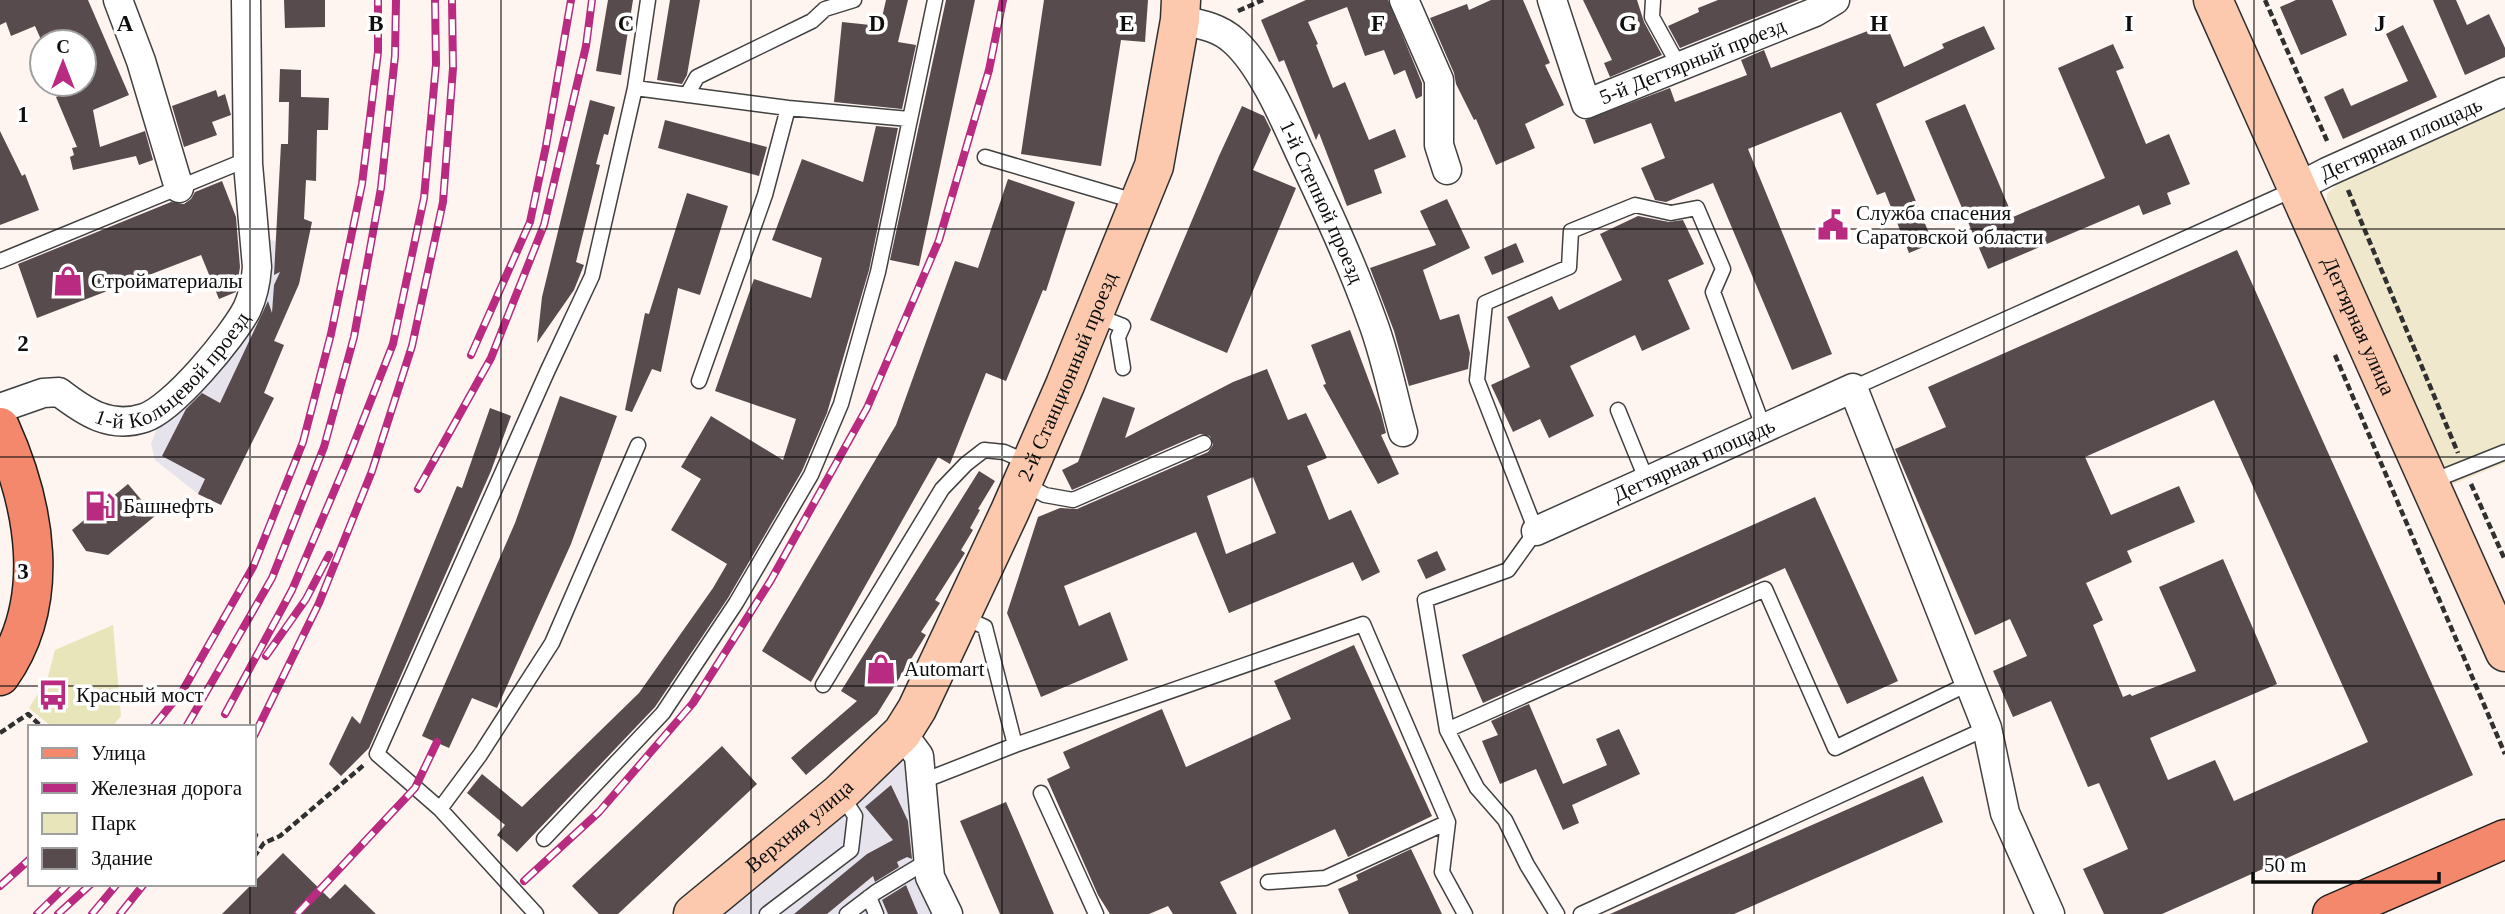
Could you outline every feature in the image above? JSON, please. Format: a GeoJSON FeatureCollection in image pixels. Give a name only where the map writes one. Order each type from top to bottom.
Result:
{"type":"FeatureCollection","features":[{"type":"Feature","properties":{"kind":"main road","name":"Дегтярная улица"},"geometry":{"type":"LineString","coordinates":[[2213,0],[2505,652]]}},
{"type":"Feature","properties":{"kind":"main road","name":"2-й Станционный проезд"},"geometry":{"type":"LineString","coordinates":[[902,733],[917,709],[1026,473],[1154,166],[1181,10]]}},
{"type":"Feature","properties":{"kind":"main road"},"geometry":{"type":"LineString","coordinates":[[0,427],[22,482],[32,531],[33,583],[20,641],[0,676]]}},
{"type":"Feature","properties":{"kind":"main road","name":"Верхняя улица"},"geometry":{"type":"LineString","coordinates":[[693,914],[840,793],[902,733]]}},
{"type":"Feature","properties":{"kind":"main road"},"geometry":{"type":"LineString","coordinates":[[2332,914],[2505,839]]}},
{"type":"Feature","properties":{"kind":"street"},"geometry":{"type":"LineString","coordinates":[[118,0],[141,61],[179,188]]}},
{"type":"Feature","properties":{"kind":"street","name":"1-й Кольцевой проезд"},"geometry":{"type":"LineString","coordinates":[[0,408],[43,393],[59,392],[88,414],[117,421],[145,418],[186,388],[222,345],[246,309],[255,283],[257,267],[248,164],[246,0]]}},
{"type":"Feature","properties":{"kind":"street"},"geometry":{"type":"LineString","coordinates":[[1404,0],[1439,80],[1440,145],[1447,170]]}},
{"type":"Feature","properties":{"kind":"street","name":"5-й Дегтярный проезд"},"geometry":{"type":"LineString","coordinates":[[1552,0],[1586,104],[1815,12],[1835,1]]}},
{"type":"Feature","properties":{"kind":"street","name":"1-й Степной проезд"},"geometry":{"type":"LineString","coordinates":[[1181,10],[1236,42],[1262,77],[1322,200],[1362,292],[1403,432]]}},
{"type":"Feature","properties":{"kind":"street","name":"Дегтярная площадь"},"geometry":{"type":"LineString","coordinates":[[2296,188],[2505,92]]}},
{"type":"Feature","properties":{"kind":"street"},"geometry":{"type":"LineString","coordinates":[[1853,388],[1987,729],[2005,813],[2050,914]]}},
{"type":"Feature","properties":{"kind":"street","name":"Дегтярная площадь"},"geometry":{"type":"LineString","coordinates":[[1536,531],[1853,388]]}},
{"type":"Feature","properties":{"kind":"street"},"geometry":{"type":"LineString","coordinates":[[902,733],[919,756],[930,877],[948,914]]}},
{"type":"Feature","properties":{"kind":"lane"},"geometry":{"type":"LineString","coordinates":[[536,914],[440,809],[377,754],[547,372],[593,276],[635,88],[648,0]]}},
{"type":"Feature","properties":{"kind":"lane"},"geometry":{"type":"LineString","coordinates":[[687,95],[696,77],[812,21],[825,9],[854,0]]}},
{"type":"Feature","properties":{"kind":"lane"},"geometry":{"type":"LineString","coordinates":[[544,839],[663,713],[736,604],[811,475],[841,404],[878,272],[934,0]]}},
{"type":"Feature","properties":{"kind":"lane"},"geometry":{"type":"LineString","coordinates":[[1653,0],[1652,17],[1679,66]]}},
{"type":"Feature","properties":{"kind":"lane"},"geometry":{"type":"LineString","coordinates":[[635,88],[788,108],[909,119]]}},
{"type":"Feature","properties":{"kind":"lane"},"geometry":{"type":"LineString","coordinates":[[699,381],[765,195],[788,108]]}},
{"type":"Feature","properties":{"kind":"lane"},"geometry":{"type":"LineString","coordinates":[[985,157],[1140,202]]}},
{"type":"Feature","properties":{"kind":"lane"},"geometry":{"type":"LineString","coordinates":[[0,261],[236,164],[248,164]]}},
{"type":"Feature","properties":{"kind":"lane"},"geometry":{"type":"LineString","coordinates":[[1853,388],[2296,188]]}},
{"type":"Feature","properties":{"kind":"lane"},"geometry":{"type":"LineString","coordinates":[[1557,914],[1527,865],[1505,820],[1477,788],[1447,730],[1425,600],[1508,570],[1536,531],[1477,380],[1485,303],[1569,267],[1571,231],[1635,205],[1671,213],[1697,208],[1723,269],[1713,292],[1764,429]]}},
{"type":"Feature","properties":{"kind":"lane"},"geometry":{"type":"LineString","coordinates":[[1094,314],[1123,326],[1118,337],[1123,368]]}},
{"type":"Feature","properties":{"kind":"lane"},"geometry":{"type":"LineString","coordinates":[[1618,410],[1647,481]]}},
{"type":"Feature","properties":{"kind":"lane"},"geometry":{"type":"LineString","coordinates":[[823,685],[942,489],[984,450],[1004,452],[1045,495],[1073,500],[1204,443]]}},
{"type":"Feature","properties":{"kind":"lane"},"geometry":{"type":"LineString","coordinates":[[440,809],[480,755],[552,643],[638,445]]}},
{"type":"Feature","properties":{"kind":"lane"},"geometry":{"type":"LineString","coordinates":[[2429,483],[2505,452]]}},
{"type":"Feature","properties":{"kind":"lane"},"geometry":{"type":"LineString","coordinates":[[1447,730],[1765,589],[1835,748],[1970,683]]}},
{"type":"Feature","properties":{"kind":"lane"},"geometry":{"type":"LineString","coordinates":[[960,616],[985,627],[1015,745]]}},
{"type":"Feature","properties":{"kind":"lane"},"geometry":{"type":"LineString","coordinates":[[923,781],[1015,745],[1363,624],[1448,822],[1442,872],[1465,914]]}},
{"type":"Feature","properties":{"kind":"lane"},"geometry":{"type":"LineString","coordinates":[[1581,914],[1987,729]]}},
{"type":"Feature","properties":{"kind":"lane"},"geometry":{"type":"LineString","coordinates":[[767,914],[852,850],[855,816],[840,793]]}},
{"type":"Feature","properties":{"kind":"lane"},"geometry":{"type":"LineString","coordinates":[[1041,793],[1096,914]]}},
{"type":"Feature","properties":{"kind":"lane"},"geometry":{"type":"LineString","coordinates":[[1268,882],[1325,878],[1448,822]]}},
{"type":"Feature","properties":{"kind":"lane"},"geometry":{"type":"LineString","coordinates":[[847,914],[929,860]]}},
{"type":"Feature","properties":{"kind":"lane"},"geometry":{"type":"LineString","coordinates":[[869,897],[876,914]]}},
{"type":"Feature","properties":{"kind":"path"},"geometry":{"type":"LineString","coordinates":[[1238,11],[1263,0]]}},
{"type":"Feature","properties":{"kind":"path"},"geometry":{"type":"LineString","coordinates":[[2264,0],[2339,166],[2464,469],[2505,559]]}},
{"type":"Feature","properties":{"kind":"path"},"geometry":{"type":"LineString","coordinates":[[2329,342],[2505,754]]}},
{"type":"Feature","properties":{"kind":"path"},"geometry":{"type":"LineString","coordinates":[[0,733],[28,714],[40,725]]}},
{"type":"Feature","properties":{"kind":"path"},"geometry":{"type":"LineString","coordinates":[[256,854],[264,843],[280,836],[367,762]]}},
{"type":"Feature","properties":{"kind":"shaded area"},"geometry":{"type":"Polygon","coordinates":[[[2505,104],[2505,463],[2451,485],[2326,213],[2327,194],[2349,172],[2505,104]]]}},
{"type":"Feature","properties":{"kind":"shaded area"},"geometry":{"type":"Polygon","coordinates":[[[258,235],[306,252],[299,284],[275,340],[284,345],[273,372],[257,388],[274,398],[221,505],[198,494],[155,460],[151,444],[157,428],[231,348],[258,235]]]}},
{"type":"Feature","properties":{"kind":"shaded area"},"geometry":{"type":"Polygon","coordinates":[[[900,760],[912,767],[938,914],[713,914],[900,760]]]}},
{"type":"Feature","properties":{"kind":"green space"},"geometry":{"type":"Polygon","coordinates":[[[113,625],[121,716],[114,725],[50,725],[29,708],[47,680],[55,650],[113,625]]]}},
{"type":"Feature","properties":{"kind":"building"},"geometry":{"type":"Polygon","coordinates":[[[0,0],[88,0],[129,95],[93,110],[100,147],[145,131],[153,160],[139,165],[136,156],[73,170],[70,157],[74,155],[72,148],[77,147],[56,98],[98,98],[98,28],[35,26],[11,36],[6,22],[0,25],[0,0]]]}},
{"type":"Feature","properties":{"kind":"building"},"geometry":{"type":"Polygon","coordinates":[[[284,0],[325,0],[325,27],[285,28],[284,0]]]}},
{"type":"Feature","properties":{"kind":"building"},"geometry":{"type":"Polygon","coordinates":[[[608,0],[633,0],[621,75],[596,71],[608,0]]]}},
{"type":"Feature","properties":{"kind":"building"},"geometry":{"type":"Polygon","coordinates":[[[670,0],[700,0],[687,75],[682,84],[657,80],[670,0]]]}},
{"type":"Feature","properties":{"kind":"building"},"geometry":{"type":"Polygon","coordinates":[[[886,0],[908,0],[898,42],[916,45],[902,109],[834,102],[842,22],[880,26],[886,0]]]}},
{"type":"Feature","properties":{"kind":"building"},"geometry":{"type":"Polygon","coordinates":[[[946,0],[975,0],[919,266],[890,260],[946,0]]]}},
{"type":"Feature","properties":{"kind":"building"},"geometry":{"type":"Polygon","coordinates":[[[1044,0],[1148,0],[1145,42],[1121,40],[1101,166],[1021,154],[1044,0]]]}},
{"type":"Feature","properties":{"kind":"building"},"geometry":{"type":"Polygon","coordinates":[[[1306,0],[1388,0],[1422,83],[1422,96],[1416,99],[1405,70],[1394,75],[1384,50],[1365,56],[1347,7],[1308,22],[1333,88],[1345,82],[1369,140],[1395,129],[1406,157],[1374,170],[1382,193],[1347,206],[1319,133],[1316,140],[1284,60],[1279,62],[1261,20],[1306,0]]]}},
{"type":"Feature","properties":{"kind":"building"},"geometry":{"type":"Polygon","coordinates":[[[1491,0],[1523,0],[1550,63],[1545,65],[1564,105],[1525,124],[1535,148],[1496,165],[1476,119],[1474,120],[1456,84],[1454,73],[1430,18],[1467,4],[1469,10],[1491,0]]]}},
{"type":"Feature","properties":{"kind":"building"},"geometry":{"type":"Polygon","coordinates":[[[1583,0],[1637,0],[1644,22],[1662,55],[1610,77],[1604,63],[1612,60],[1583,0]]]}},
{"type":"Feature","properties":{"kind":"building"},"geometry":{"type":"Polygon","coordinates":[[[1718,0],[1799,0],[1680,48],[1668,26],[1699,12],[1698,8],[1718,0]]]}},
{"type":"Feature","properties":{"kind":"building"},"geometry":{"type":"Polygon","coordinates":[[[2296,0],[2332,0],[2347,35],[2301,55],[2280,7],[2296,0]]]}},
{"type":"Feature","properties":{"kind":"building"},"geometry":{"type":"Polygon","coordinates":[[[2433,0],[2456,0],[2467,25],[2489,14],[2505,48],[2505,57],[2465,75],[2433,0]]]}},
{"type":"Feature","properties":{"kind":"building"},"geometry":{"type":"Polygon","coordinates":[[[1886,24],[1904,67],[1944,48],[1942,44],[1984,26],[1995,49],[1876,104],[1933,243],[1909,253],[1885,192],[1877,195],[1841,112],[1748,149],[1832,354],[1792,370],[1713,183],[1666,202],[1655,200],[1641,168],[1665,158],[1651,123],[1594,144],[1585,120],[1670,88],[1675,102],[1747,75],[1741,60],[1764,50],[1771,68],[1886,24]]]}},
{"type":"Feature","properties":{"kind":"building"},"geometry":{"type":"Polygon","coordinates":[[[2403,25],[2437,97],[2343,139],[2324,97],[2343,88],[2351,106],[2408,81],[2386,34],[2403,25]]]}},
{"type":"Feature","properties":{"kind":"building"},"geometry":{"type":"Polygon","coordinates":[[[2113,44],[2124,68],[2116,71],[2146,144],[2169,134],[2190,184],[2167,193],[2171,204],[2143,215],[2139,205],[1988,269],[1925,121],[1965,104],[2013,217],[2105,178],[2058,68],[2113,44]]]}},
{"type":"Feature","properties":{"kind":"building"},"geometry":{"type":"Polygon","coordinates":[[[280,69],[301,70],[301,97],[329,98],[328,130],[317,130],[316,181],[306,180],[304,219],[312,222],[299,284],[274,341],[284,345],[264,393],[274,398],[221,505],[198,494],[205,479],[162,456],[186,409],[202,393],[220,403],[268,301],[272,313],[274,285],[280,272],[274,275],[281,144],[288,144],[289,102],[279,102],[280,69]]]}},
{"type":"Feature","properties":{"kind":"building"},"geometry":{"type":"Polygon","coordinates":[[[216,90],[218,97],[225,94],[231,115],[212,122],[217,135],[184,147],[172,106],[216,90]]]}},
{"type":"Feature","properties":{"kind":"building"},"geometry":{"type":"Polygon","coordinates":[[[590,100],[615,107],[608,135],[604,134],[596,164],[600,165],[576,262],[584,265],[574,290],[537,343],[542,297],[590,100]]]}},
{"type":"Feature","properties":{"kind":"building"},"geometry":{"type":"Polygon","coordinates":[[[1242,106],[1264,116],[1271,130],[1253,170],[1296,188],[1227,353],[1150,320],[1242,106]]]}},
{"type":"Feature","properties":{"kind":"building"},"geometry":{"type":"Polygon","coordinates":[[[665,120],[767,147],[759,176],[658,148],[665,120]]]}},
{"type":"Feature","properties":{"kind":"building"},"geometry":{"type":"Polygon","coordinates":[[[876,126],[898,128],[869,270],[827,413],[802,471],[728,598],[655,707],[517,852],[497,835],[505,825],[467,793],[482,774],[522,807],[639,693],[713,588],[727,564],[671,530],[701,479],[681,467],[711,416],[783,460],[796,419],[715,391],[754,279],[811,298],[822,258],[772,240],[802,159],[863,182],[876,126]]]}},
{"type":"Feature","properties":{"kind":"building"},"geometry":{"type":"Polygon","coordinates":[[[0,131],[22,176],[25,174],[39,210],[0,225],[0,131]]]}},
{"type":"Feature","properties":{"kind":"building"},"geometry":{"type":"Polygon","coordinates":[[[1008,179],[1075,202],[1046,291],[1043,290],[1006,381],[986,373],[950,464],[938,457],[811,682],[762,651],[896,425],[955,261],[978,268],[1008,179]]]}},
{"type":"Feature","properties":{"kind":"building"},"geometry":{"type":"Polygon","coordinates":[[[222,181],[236,217],[240,267],[236,292],[219,299],[201,255],[37,318],[18,264],[171,202],[184,204],[195,192],[222,181]]]}},
{"type":"Feature","properties":{"kind":"building"},"geometry":{"type":"Polygon","coordinates":[[[687,193],[728,206],[700,295],[678,288],[661,372],[652,369],[632,412],[625,410],[645,313],[649,314],[687,193]]]}},
{"type":"Feature","properties":{"kind":"building"},"geometry":{"type":"Polygon","coordinates":[[[1447,199],[1470,248],[1423,270],[1440,320],[1459,314],[1470,353],[1468,369],[1409,386],[1394,331],[1370,268],[1436,245],[1420,211],[1447,199]]]}},
{"type":"Feature","properties":{"kind":"building"},"geometry":{"type":"Polygon","coordinates":[[[1638,216],[1669,222],[1683,220],[1704,264],[1668,280],[1690,329],[1642,351],[1635,335],[1570,366],[1594,416],[1549,438],[1540,419],[1513,432],[1491,385],[1530,367],[1507,317],[1552,296],[1559,310],[1622,280],[1600,234],[1638,216]]]}},
{"type":"Feature","properties":{"kind":"building"},"geometry":{"type":"Polygon","coordinates":[[[1516,243],[1524,262],[1492,275],[1484,257],[1516,243]]]}},
{"type":"Feature","properties":{"kind":"building"},"geometry":{"type":"Polygon","coordinates":[[[2237,250],[2473,775],[2162,914],[2104,914],[2083,869],[2128,849],[2099,783],[2088,787],[2051,701],[2013,717],[1993,671],[2027,656],[2010,619],[1975,635],[1895,449],[1946,427],[1928,387],[2237,250]],[[2214,400],[2085,457],[2111,515],[2179,486],[2195,522],[2127,551],[2132,562],[2086,583],[2103,620],[2093,625],[2123,697],[2196,671],[2159,587],[2223,559],[2277,684],[2150,738],[2168,780],[2215,760],[2234,801],[2368,742],[2214,400]]]}},
{"type":"Feature","properties":{"kind":"building"},"geometry":{"type":"Polygon","coordinates":[[[1350,330],[1381,413],[1386,433],[1381,435],[1399,474],[1378,484],[1323,385],[1326,384],[1311,345],[1350,330]]]}},
{"type":"Feature","properties":{"kind":"building"},"geometry":{"type":"Polygon","coordinates":[[[1267,369],[1288,420],[1306,413],[1327,458],[1307,466],[1329,520],[1351,510],[1380,572],[1362,581],[1353,562],[1229,613],[1196,532],[1064,586],[1079,626],[1110,612],[1128,660],[1041,697],[1007,613],[1038,517],[1060,508],[1077,509],[1208,452],[1213,445],[1210,436],[1200,434],[1072,490],[1062,470],[1078,462],[1103,397],[1135,408],[1125,438],[1233,382],[1267,369]],[[1253,477],[1207,496],[1226,554],[1276,533],[1253,477]]]}},
{"type":"Feature","properties":{"kind":"building"},"geometry":{"type":"Polygon","coordinates":[[[560,396],[617,416],[571,544],[497,708],[472,698],[449,748],[422,736],[515,523],[560,396]]]}},
{"type":"Feature","properties":{"kind":"building"},"geometry":{"type":"Polygon","coordinates":[[[490,408],[511,416],[491,471],[369,748],[341,776],[329,764],[352,716],[360,724],[457,486],[462,488],[490,408]]]}},
{"type":"Feature","properties":{"kind":"building"},"geometry":{"type":"Polygon","coordinates":[[[979,471],[995,481],[970,528],[973,530],[961,550],[965,553],[935,600],[940,603],[921,632],[926,635],[877,714],[806,775],[791,758],[857,701],[841,691],[979,471]]]}},
{"type":"Feature","properties":{"kind":"building"},"geometry":{"type":"Polygon","coordinates":[[[128,484],[155,516],[108,555],[86,551],[72,530],[128,484]]]}},
{"type":"Feature","properties":{"kind":"building"},"geometry":{"type":"Polygon","coordinates":[[[1815,497],[1898,681],[1847,704],[1785,568],[1483,703],[1462,655],[1815,497]]]}},
{"type":"Feature","properties":{"kind":"building"},"geometry":{"type":"Polygon","coordinates":[[[1437,551],[1446,570],[1426,579],[1417,560],[1437,551]]]}},
{"type":"Feature","properties":{"kind":"building"},"geometry":{"type":"Polygon","coordinates":[[[1354,645],[1432,816],[1348,857],[1335,829],[1220,882],[1237,914],[1173,914],[1168,906],[1149,914],[1110,914],[1098,895],[1047,779],[1070,768],[1063,752],[1162,709],[1186,767],[1291,719],[1274,681],[1354,645]]]}},
{"type":"Feature","properties":{"kind":"building"},"geometry":{"type":"Polygon","coordinates":[[[1529,704],[1563,784],[1607,765],[1596,739],[1619,729],[1640,774],[1572,805],[1579,823],[1563,830],[1536,769],[1500,784],[1482,741],[1498,735],[1491,721],[1529,704]]]}},
{"type":"Feature","properties":{"kind":"building"},"geometry":{"type":"Polygon","coordinates":[[[722,746],[757,784],[618,914],[599,914],[572,886],[722,746]]]}},
{"type":"Feature","properties":{"kind":"building"},"geometry":{"type":"Polygon","coordinates":[[[1923,776],[1943,822],[1734,914],[1610,914],[1923,776]]]}},
{"type":"Feature","properties":{"kind":"building"},"geometry":{"type":"Polygon","coordinates":[[[891,785],[908,821],[912,859],[907,857],[897,862],[899,867],[875,882],[873,876],[827,914],[794,914],[867,854],[893,840],[865,807],[891,785]]]}},
{"type":"Feature","properties":{"kind":"building"},"geometry":{"type":"Polygon","coordinates":[[[1006,802],[1054,914],[1000,914],[960,821],[1006,802]]]}},
{"type":"Feature","properties":{"kind":"building"},"geometry":{"type":"Polygon","coordinates":[[[1411,849],[1442,914],[1349,914],[1338,889],[1358,880],[1356,875],[1411,849]]]}},
{"type":"Feature","properties":{"kind":"building"},"geometry":{"type":"Polygon","coordinates":[[[283,853],[330,899],[345,884],[376,914],[222,914],[250,886],[256,886],[256,880],[283,853]]]}},
{"type":"Feature","properties":{"kind":"building"},"geometry":{"type":"Polygon","coordinates":[[[906,885],[918,914],[888,914],[882,900],[906,885]]]}},
{"type":"Feature","properties":{"kind":"railway"},"geometry":{"type":"LineString","coordinates":[[155,725],[183,690],[253,567],[303,442],[331,334],[362,184],[378,52],[378,0]]}},
{"type":"Feature","properties":{"kind":"railway"},"geometry":{"type":"LineString","coordinates":[[187,725],[272,578],[324,447],[354,337],[381,188],[395,56],[396,0]]}},
{"type":"Feature","properties":{"kind":"railway"},"geometry":{"type":"LineString","coordinates":[[225,714],[292,590],[393,344],[424,198],[436,64],[435,0]]}},
{"type":"Feature","properties":{"kind":"railway"},"geometry":{"type":"LineString","coordinates":[[256,732],[319,603],[372,471],[412,346],[443,202],[453,68],[452,0]]}},
{"type":"Feature","properties":{"kind":"railway"},"geometry":{"type":"LineString","coordinates":[[471,355],[530,222],[571,0]]}},
{"type":"Feature","properties":{"kind":"railway"},"geometry":{"type":"LineString","coordinates":[[418,489],[491,358],[544,225],[586,46],[592,0]]}},
{"type":"Feature","properties":{"kind":"railway"},"geometry":{"type":"LineString","coordinates":[[524,881],[599,812],[693,703],[771,580],[867,408],[939,240],[989,70],[1003,0]]}},
{"type":"Feature","properties":{"kind":"railway"},"geometry":{"type":"LineString","coordinates":[[266,656],[306,599],[329,555]]}},
{"type":"Feature","properties":{"kind":"railway"},"geometry":{"type":"LineString","coordinates":[[297,914],[415,788],[437,742]]}},
{"type":"Feature","properties":{"kind":"railway"},"geometry":{"type":"LineString","coordinates":[[0,886],[28,861]]}},
{"type":"Feature","properties":{"kind":"railway"},"geometry":{"type":"LineString","coordinates":[[37,914],[66,886]]}},
{"type":"Feature","properties":{"kind":"railway"},"geometry":{"type":"LineString","coordinates":[[58,914],[89,886]]}},
{"type":"Feature","properties":{"kind":"railway"},"geometry":{"type":"LineString","coordinates":[[92,914],[115,886]]}},
{"type":"Feature","properties":{"kind":"railway"},"geometry":{"type":"LineString","coordinates":[[120,914],[142,886]]}},
{"type":"Feature","properties":{"kind":"place","name":"Служба спасения Саратовской области"},"geometry":{"type":"Point","coordinates":[1833,225]}},
{"type":"Feature","properties":{"kind":"place","name":"Стройматериалы"},"geometry":{"type":"Point","coordinates":[68,281]}},
{"type":"Feature","properties":{"kind":"place","name":"Башнефть"},"geometry":{"type":"Point","coordinates":[100,506]}},
{"type":"Feature","properties":{"kind":"place","name":"Automart"},"geometry":{"type":"Point","coordinates":[881,669]}},
{"type":"Feature","properties":{"kind":"place","name":"Красный мост"},"geometry":{"type":"Point","coordinates":[53,695]}}]}
